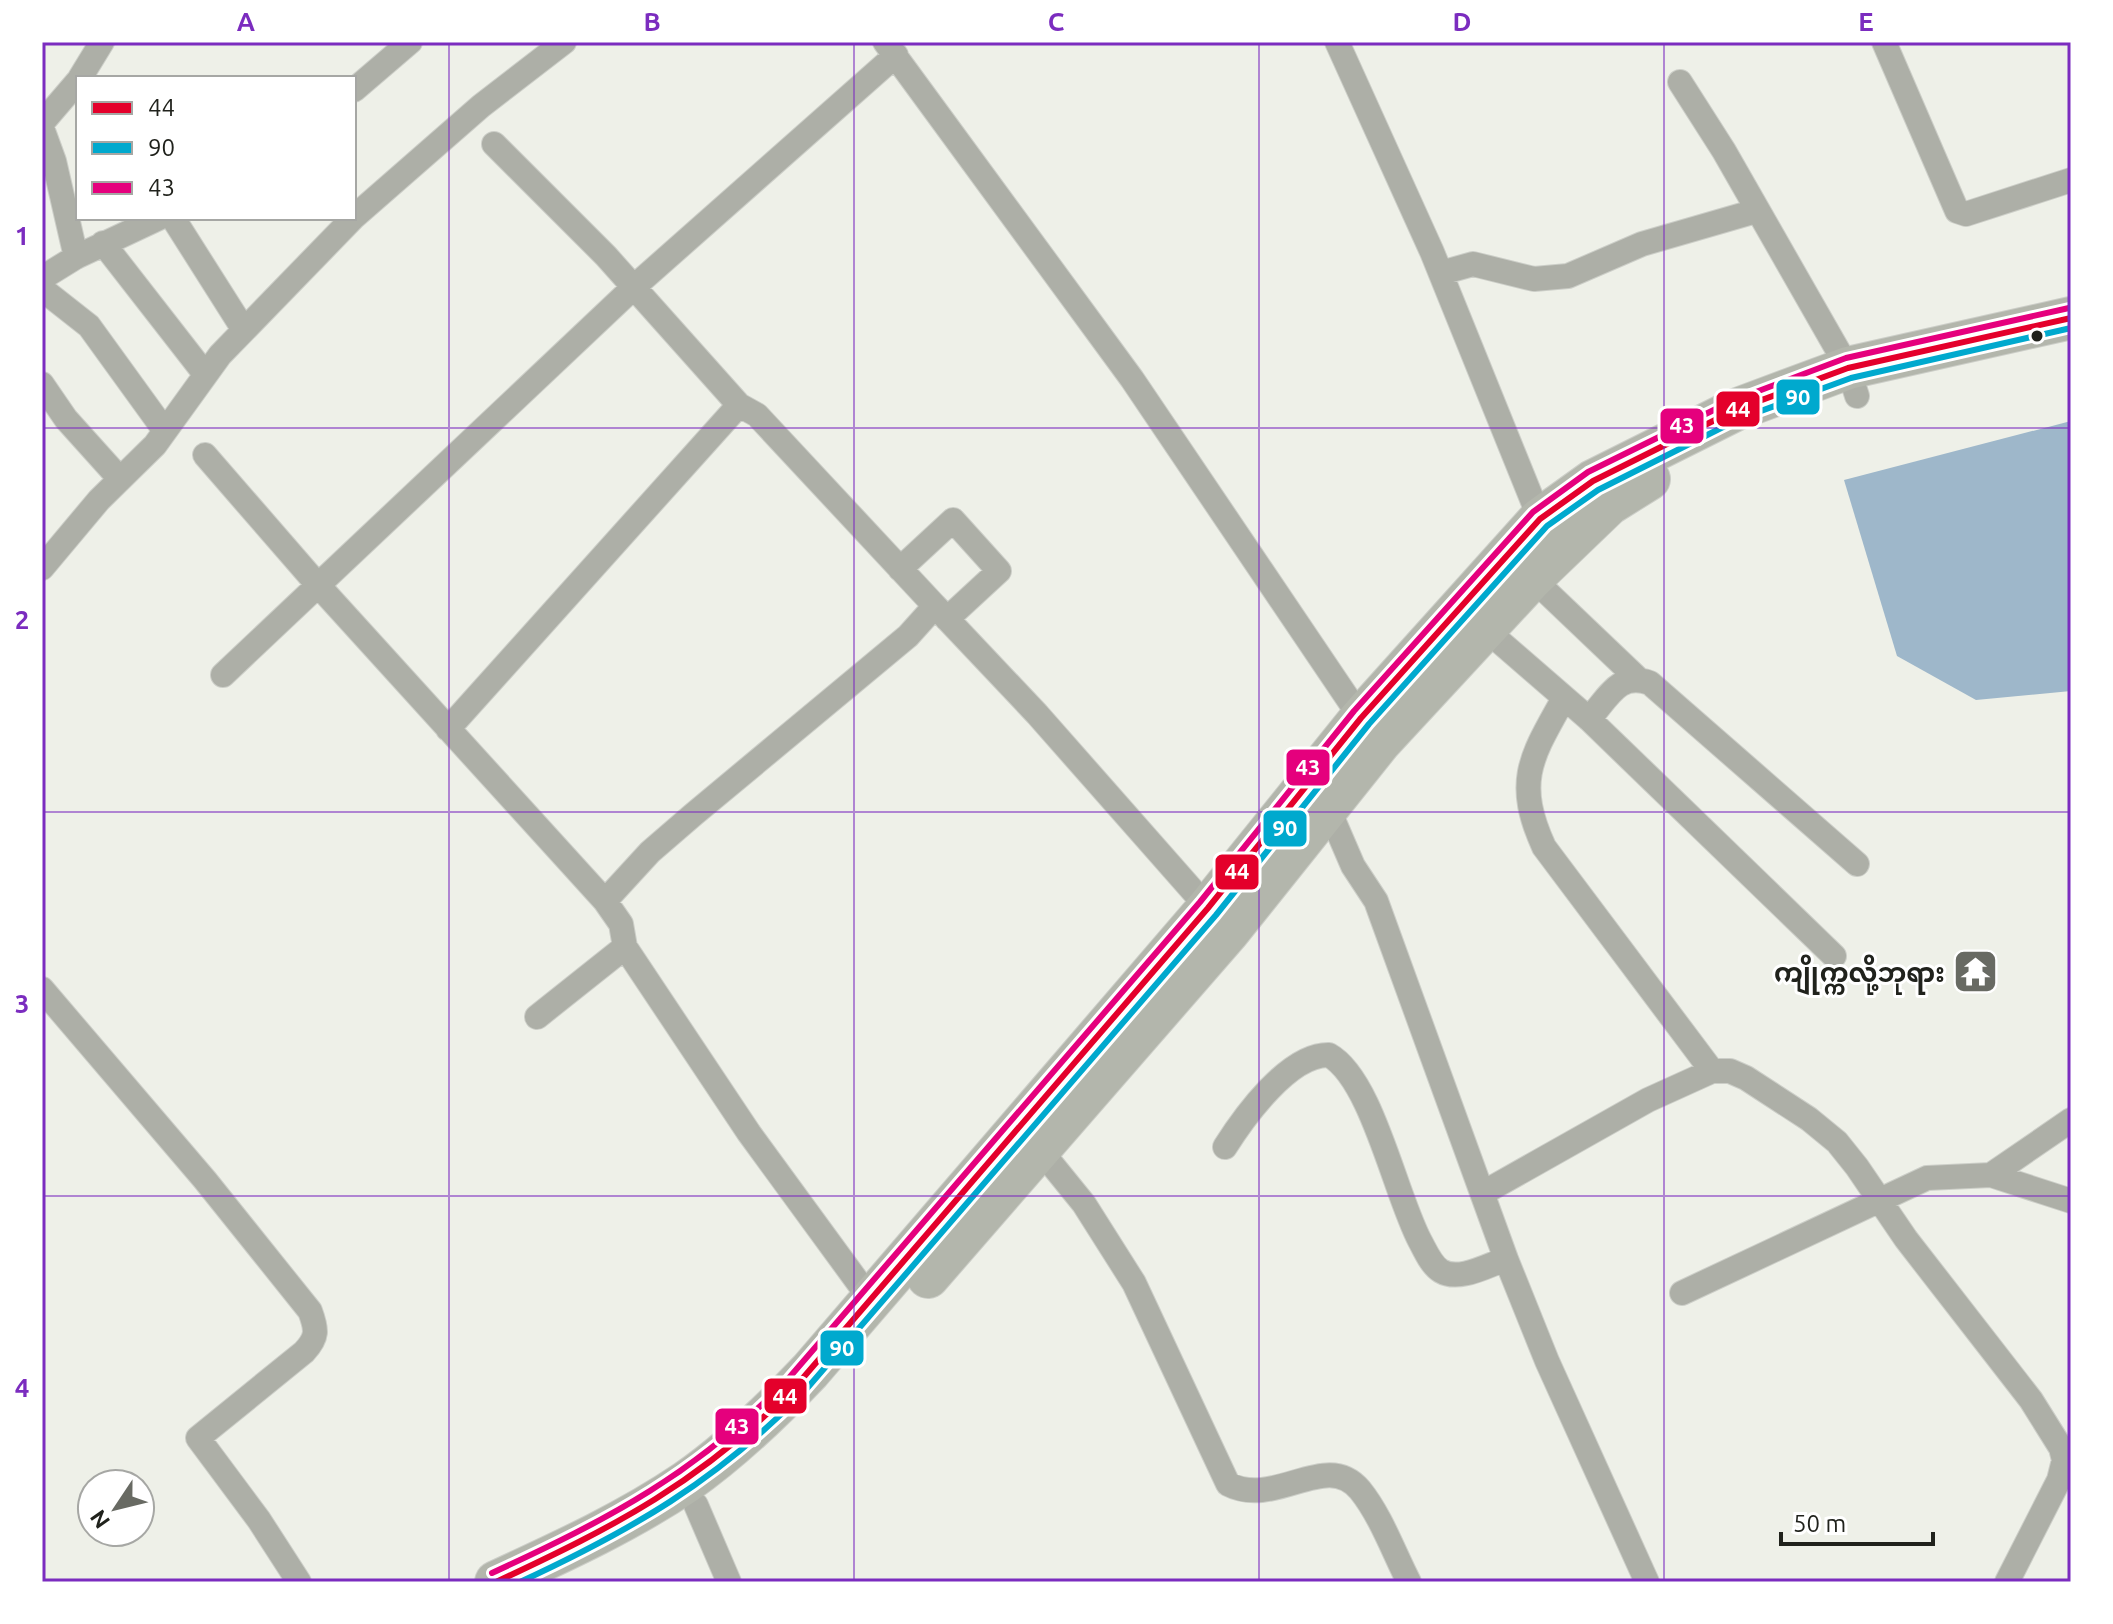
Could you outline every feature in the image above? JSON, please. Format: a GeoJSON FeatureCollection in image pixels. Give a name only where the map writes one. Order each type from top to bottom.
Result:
{"type":"FeatureCollection","features":[{"type":"Feature","properties":{"kind":"highway"},"geometry":{"type":"LineString","coordinates":[[496,1582],[589,1539],[685,1482],[767,1417],[1208,908],[1361,718],[1540,519],[1593,481],[1645,452],[1735,410],[1853,382],[2071,318]]}},
{"type":"Feature","properties":{"kind":"highway"},"geometry":{"type":"LineString","coordinates":[[553,1582],[600,1560],[696,1505],[799,1419],[1041,1151],[1380,742],[1532,578],[1609,504],[1660,472],[1853,382],[2071,345]]}},
{"type":"Feature","properties":{"kind":"street"},"geometry":{"type":"LineString","coordinates":[[81,76],[102,42]]}},
{"type":"Feature","properties":{"kind":"street"},"geometry":{"type":"LineString","coordinates":[[356,88],[410,42]]}},
{"type":"Feature","properties":{"kind":"street"},"geometry":{"type":"LineString","coordinates":[[356,215],[481,106],[564,42]]}},
{"type":"Feature","properties":{"kind":"street"},"geometry":{"type":"LineString","coordinates":[[1337,42],[1441,273],[1540,519]]}},
{"type":"Feature","properties":{"kind":"street"},"geometry":{"type":"LineString","coordinates":[[1884,42],[1957,211],[1966,214],[2071,180]]}},
{"type":"Feature","properties":{"kind":"street"},"geometry":{"type":"LineString","coordinates":[[223,675],[891,49],[1132,379],[1361,718]]}},
{"type":"Feature","properties":{"kind":"street"},"geometry":{"type":"LineString","coordinates":[[1680,82],[1853,382]]}},
{"type":"Feature","properties":{"kind":"street"},"geometry":{"type":"LineString","coordinates":[[76,83],[44,122],[76,257]]}},
{"type":"Feature","properties":{"kind":"street"},"geometry":{"type":"LineString","coordinates":[[494,144],[635,286],[739,405],[757,415],[1037,714],[1208,908]]}},
{"type":"Feature","properties":{"kind":"street"},"geometry":{"type":"LineString","coordinates":[[1441,273],[1473,264],[1534,279],[1568,276],[1642,244],[1756,211]]}},
{"type":"Feature","properties":{"kind":"street"},"geometry":{"type":"LineString","coordinates":[[42,278],[103,243],[155,220]]}},
{"type":"Feature","properties":{"kind":"street"},"geometry":{"type":"LineString","coordinates":[[174,220],[244,330]]}},
{"type":"Feature","properties":{"kind":"street"},"geometry":{"type":"LineString","coordinates":[[42,568],[165,431],[205,374],[244,330],[351,220]]}},
{"type":"Feature","properties":{"kind":"street"},"geometry":{"type":"LineString","coordinates":[[103,243],[205,374]]}},
{"type":"Feature","properties":{"kind":"street"},"geometry":{"type":"LineString","coordinates":[[42,289],[89,326],[165,431]]}},
{"type":"Feature","properties":{"kind":"street"},"geometry":{"type":"LineString","coordinates":[[42,384],[66,419],[120,479]]}},
{"type":"Feature","properties":{"kind":"street"},"geometry":{"type":"LineString","coordinates":[[448,729],[739,405]]}},
{"type":"Feature","properties":{"kind":"street"},"geometry":{"type":"LineString","coordinates":[[205,455],[317,584],[605,901],[621,924],[625,947],[749,1133],[871,1300]]}},
{"type":"Feature","properties":{"kind":"street"},"geometry":{"type":"LineString","coordinates":[[605,901],[650,852],[908,636],[999,571],[953,520],[900,569]]}},
{"type":"Feature","properties":{"kind":"street"},"geometry":{"type":"LineString","coordinates":[[1532,578],[1637,678],[1650,683],[1857,864]]}},
{"type":"Feature","properties":{"kind":"street"},"geometry":{"type":"LineString","coordinates":[[1484,628],[1589,719],[1834,956]]}},
{"type":"Feature","properties":{"kind":"street"},"geometry":{"type":"LineString","coordinates":[[1589,719],[1624,680],[1637,678]]}},
{"type":"Feature","properties":{"kind":"street"},"geometry":{"type":"LineString","coordinates":[[1564,698],[1533,758],[1526,788],[1530,816],[1544,847],[1712,1071]]}},
{"type":"Feature","properties":{"kind":"street"},"geometry":{"type":"LineString","coordinates":[[1328,808],[1353,866],[1376,901],[1506,1259],[1547,1361],[1647,1582]]}},
{"type":"Feature","properties":{"kind":"street"},"geometry":{"type":"LineString","coordinates":[[537,1017],[625,947]]}},
{"type":"Feature","properties":{"kind":"street"},"geometry":{"type":"LineString","coordinates":[[42,989],[205,1180],[310,1311],[316,1329],[315,1340],[198,1438],[259,1520],[299,1582]]}},
{"type":"Feature","properties":{"kind":"street"},"geometry":{"type":"LineString","coordinates":[[1225,1147],[1248,1112],[1279,1081],[1307,1059],[1329,1055],[1339,1060],[1367,1104],[1416,1234],[1434,1264],[1441,1271],[1456,1275],[1506,1259]]}},
{"type":"Feature","properties":{"kind":"street"},"geometry":{"type":"LineString","coordinates":[[1483,1193],[1648,1100],[1712,1071],[1730,1071],[1746,1078],[1809,1119],[1837,1142],[2051,1429],[2064,1460],[2063,1493],[2007,1582]]}},
{"type":"Feature","properties":{"kind":"street"},"geometry":{"type":"LineString","coordinates":[[1991,1175],[2071,1120]]}},
{"type":"Feature","properties":{"kind":"street"},"geometry":{"type":"LineString","coordinates":[[1041,1151],[1084,1204],[1134,1283],[1228,1484],[1257,1493],[1329,1474],[1345,1477],[1359,1490],[1409,1582]]}},
{"type":"Feature","properties":{"kind":"street"},"geometry":{"type":"LineString","coordinates":[[1682,1293],[1927,1178],[1991,1175],[2071,1201]]}},
{"type":"Feature","properties":{"kind":"street"},"geometry":{"type":"LineString","coordinates":[[696,1505],[729,1582]]}},
{"type":"Feature","properties":{"kind":"water"},"geometry":{"type":"Polygon","coordinates":[[[2071,421],[2071,691],[1976,700],[1897,656],[1844,480],[2071,421]]]}},
{"type":"Feature","properties":{"kind":"transit line","name":"43"},"geometry":{"type":"LineString","coordinates":[[492,1573],[575,1533],[650,1491],[719,1442],[788,1379],[1200,902],[1354,711],[1533,512],[1588,472],[1732,401],[1846,358],[2069,308]]}},
{"type":"Feature","properties":{"kind":"transit line","name":"44"},"geometry":{"type":"LineString","coordinates":[[496,1582],[619,1521],[655,1499],[726,1449],[796,1386],[1208,908],[1361,718],[1540,519],[1593,481],[1735,410],[1848,368],[2071,318]]}},
{"type":"Feature","properties":{"kind":"transit line","name":"90"},"geometry":{"type":"LineString","coordinates":[[520,1582],[599,1543],[670,1501],[737,1453],[803,1393],[1216,915],[1369,724],[1547,526],[1598,490],[1739,419],[1851,378],[2071,328]]}},
{"type":"Feature","properties":{"kind":"place","name":"ကျိုက္ကလို့ဘုရား"},"geometry":{"type":"Point","coordinates":[1976,972]}}]}
